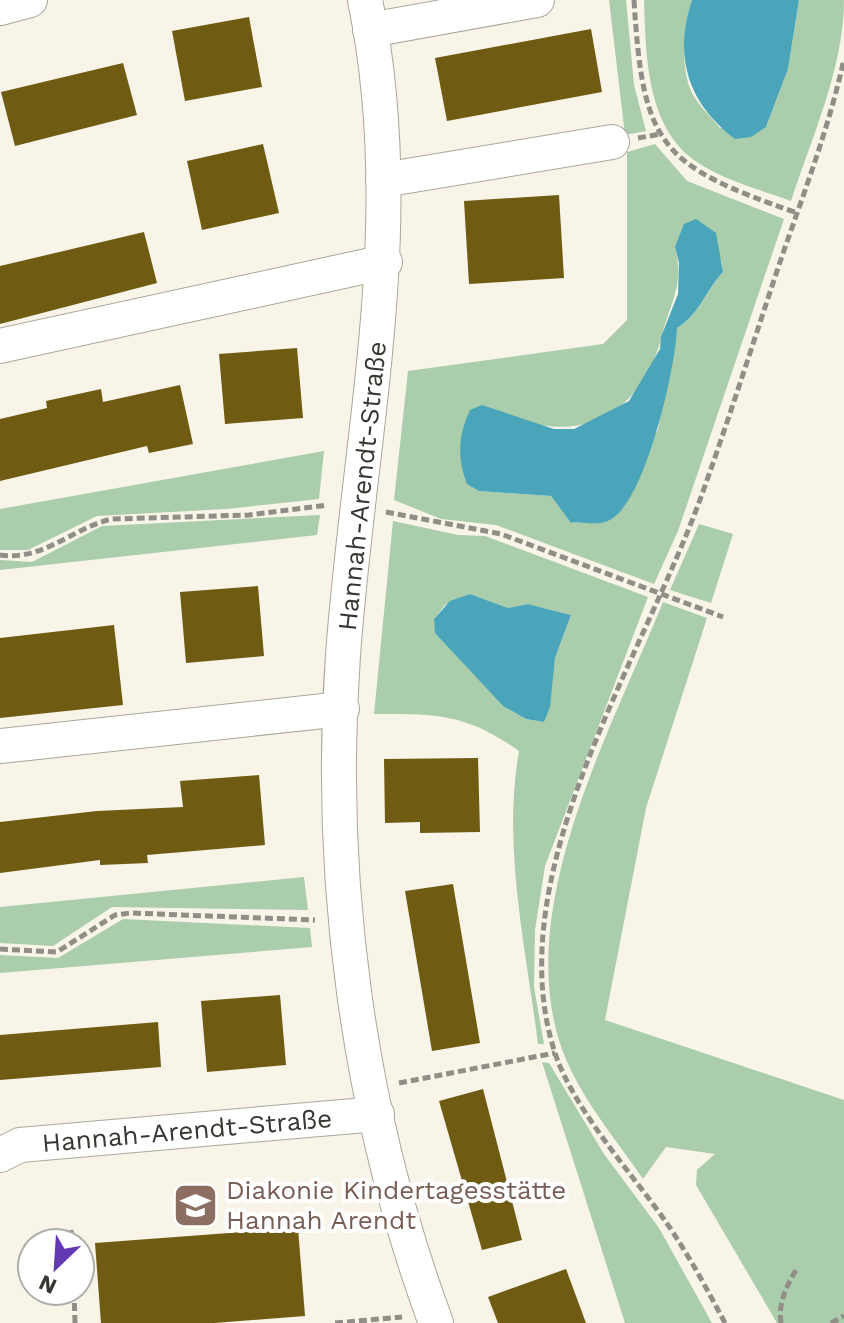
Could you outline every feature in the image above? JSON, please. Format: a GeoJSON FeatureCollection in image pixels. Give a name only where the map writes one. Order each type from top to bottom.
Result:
{"type":"FeatureCollection","features":[{"type":"Feature","properties":{"kind":"street"},"geometry":{"type":"LineString","coordinates":[[0,8],[30,0]]}},
{"type":"Feature","properties":{"kind":"street","name":"Hannah-Arendt-Straße"},"geometry":{"type":"LineString","coordinates":[[420,1320],[358,1025],[340,819],[348,600],[385,262],[383,180],[368,15],[537,0]]}},
{"type":"Feature","properties":{"kind":"street"},"geometry":{"type":"LineString","coordinates":[[383,180],[612,142]]}},
{"type":"Feature","properties":{"kind":"street"},"geometry":{"type":"LineString","coordinates":[[0,346],[385,262]]}},
{"type":"Feature","properties":{"kind":"street"},"geometry":{"type":"LineString","coordinates":[[0,746],[342,709]]}},
{"type":"Feature","properties":{"kind":"street","name":"Hannah-Arendt-Straße"},"geometry":{"type":"LineString","coordinates":[[0,1155],[20,1145],[375,1101]]}},
{"type":"Feature","properties":{"kind":"path"},"geometry":{"type":"LineString","coordinates":[[634,0],[644,100],[655,125],[671,149],[694,171],[725,188],[797,213]]}},
{"type":"Feature","properties":{"kind":"path"},"geometry":{"type":"LineString","coordinates":[[725,1323],[666,1223],[591,1118],[555,1053],[543,1002],[540,952],[552,868],[593,754],[701,498],[797,213],[844,59]]}},
{"type":"Feature","properties":{"kind":"path"},"geometry":{"type":"LineString","coordinates":[[661,594],[723,617]]}},
{"type":"Feature","properties":{"kind":"path"},"geometry":{"type":"LineString","coordinates":[[0,949],[57,952],[115,915],[130,913],[315,920]]}},
{"type":"Feature","properties":{"kind":"path"},"geometry":{"type":"LineString","coordinates":[[375,1101],[555,1053]]}},
{"type":"Feature","properties":{"kind":"path"},"geometry":{"type":"LineString","coordinates":[[781,1323],[779,1311],[785,1290],[796,1270]]}},
{"type":"Feature","properties":{"kind":"path"},"geometry":{"type":"LineString","coordinates":[[831,1323],[844,1316]]}},
{"type":"Feature","properties":{"kind":"path"},"geometry":{"type":"LineString","coordinates":[[335,1323],[420,1320]]}},
{"type":"Feature","properties":{"kind":"green space"},"geometry":{"type":"Polygon","coordinates":[[[609,0],[626,0],[634,85],[646,131],[625,135],[609,0]]]}},
{"type":"Feature","properties":{"kind":"green space"},"geometry":{"type":"Polygon","coordinates":[[[644,0],[692,0],[685,34],[684,59],[688,83],[695,98],[720,128],[766,127],[788,69],[799,0],[844,0],[843,25],[833,76],[791,201],[716,173],[694,160],[678,145],[666,128],[652,87],[644,0]]]}},
{"type":"Feature","properties":{"kind":"green space"},"geometry":{"type":"Polygon","coordinates":[[[655,144],[687,181],[784,219],[678,531],[654,584],[496,525],[441,519],[394,500],[408,371],[603,344],[627,320],[627,152],[655,144]],[[675,247],[678,272],[675,293],[653,361],[641,383],[626,401],[609,414],[589,423],[566,427],[515,418],[479,491],[551,496],[571,523],[608,521],[617,515],[658,429],[677,328],[697,310],[723,272],[721,259],[675,247]]]}},
{"type":"Feature","properties":{"kind":"green space"},"geometry":{"type":"Polygon","coordinates":[[[324,451],[319,499],[226,509],[97,516],[28,550],[0,550],[0,509],[324,451]]]}},
{"type":"Feature","properties":{"kind":"green space"},"geometry":{"type":"Polygon","coordinates":[[[320,515],[317,535],[0,570],[0,560],[32,562],[102,526],[320,515]]]}},
{"type":"Feature","properties":{"kind":"green space"},"geometry":{"type":"Polygon","coordinates":[[[393,521],[458,535],[485,536],[648,597],[545,866],[535,930],[534,987],[544,1044],[538,1044],[514,861],[514,787],[519,751],[482,729],[450,718],[374,714],[393,521]],[[470,594],[445,605],[434,619],[436,633],[503,706],[526,719],[544,722],[555,658],[571,615],[528,604],[508,608],[470,594]]]}},
{"type":"Feature","properties":{"kind":"green space"},"geometry":{"type":"Polygon","coordinates":[[[699,524],[733,534],[711,603],[670,590],[699,524]]]}},
{"type":"Feature","properties":{"kind":"green space"},"geometry":{"type":"Polygon","coordinates":[[[663,602],[707,618],[646,808],[605,1020],[844,1100],[844,1323],[777,1323],[696,1185],[697,1170],[715,1154],[666,1147],[643,1179],[588,1100],[562,1049],[550,995],[549,938],[558,880],[574,821],[595,763],[663,602]]]}},
{"type":"Feature","properties":{"kind":"green space"},"geometry":{"type":"Polygon","coordinates":[[[304,877],[308,910],[112,907],[53,946],[0,943],[0,907],[304,877]]]}},
{"type":"Feature","properties":{"kind":"green space"},"geometry":{"type":"Polygon","coordinates":[[[123,919],[310,928],[312,947],[0,973],[0,955],[58,958],[123,919]]]}},
{"type":"Feature","properties":{"kind":"green space"},"geometry":{"type":"Polygon","coordinates":[[[542,1062],[549,1063],[604,1154],[659,1228],[712,1323],[625,1323],[542,1062]]]}},
{"type":"Feature","properties":{"kind":"water"},"geometry":{"type":"Polygon","coordinates":[[[692,0],[799,0],[788,69],[766,127],[751,137],[735,139],[706,110],[696,94],[685,59],[684,40],[692,0]]]}},
{"type":"Feature","properties":{"kind":"water"},"geometry":{"type":"Polygon","coordinates":[[[696,219],[716,233],[723,272],[697,309],[677,328],[671,372],[656,433],[646,463],[622,510],[608,521],[571,523],[551,496],[479,491],[467,484],[460,447],[470,410],[482,405],[554,429],[574,429],[629,401],[660,349],[661,337],[678,294],[679,263],[675,247],[684,224],[696,219]]]}},
{"type":"Feature","properties":{"kind":"water"},"geometry":{"type":"Polygon","coordinates":[[[470,594],[508,608],[528,604],[571,615],[555,658],[550,707],[544,722],[526,719],[503,706],[435,633],[434,619],[450,601],[470,594]]]}},
{"type":"Feature","properties":{"kind":"building"},"geometry":{"type":"Polygon","coordinates":[[[249,17],[262,87],[185,101],[172,31],[249,17]]]}},
{"type":"Feature","properties":{"kind":"building"},"geometry":{"type":"Polygon","coordinates":[[[591,29],[602,92],[447,121],[435,58],[591,29]]]}},
{"type":"Feature","properties":{"kind":"building"},"geometry":{"type":"Polygon","coordinates":[[[123,63],[137,115],[15,146],[1,92],[123,63]]]}},
{"type":"Feature","properties":{"kind":"building"},"geometry":{"type":"Polygon","coordinates":[[[263,144],[279,213],[202,230],[187,161],[263,144]]]}},
{"type":"Feature","properties":{"kind":"building"},"geometry":{"type":"Polygon","coordinates":[[[559,195],[564,278],[469,284],[464,201],[559,195]]]}},
{"type":"Feature","properties":{"kind":"building"},"geometry":{"type":"Polygon","coordinates":[[[144,232],[157,283],[0,324],[0,266],[144,232]]]}},
{"type":"Feature","properties":{"kind":"building"},"geometry":{"type":"Polygon","coordinates":[[[297,348],[303,418],[225,424],[219,354],[297,348]]]}},
{"type":"Feature","properties":{"kind":"building"},"geometry":{"type":"Polygon","coordinates":[[[180,385],[193,444],[149,453],[147,446],[0,481],[0,419],[47,408],[46,401],[101,389],[103,402],[180,385]]]}},
{"type":"Feature","properties":{"kind":"building"},"geometry":{"type":"Polygon","coordinates":[[[258,586],[264,656],[186,663],[180,592],[258,586]]]}},
{"type":"Feature","properties":{"kind":"building"},"geometry":{"type":"Polygon","coordinates":[[[114,625],[123,705],[0,718],[0,638],[114,625]]]}},
{"type":"Feature","properties":{"kind":"building"},"geometry":{"type":"Polygon","coordinates":[[[478,758],[480,832],[420,833],[420,822],[385,823],[384,759],[478,758]]]}},
{"type":"Feature","properties":{"kind":"building"},"geometry":{"type":"Polygon","coordinates":[[[259,775],[265,845],[147,855],[148,863],[100,865],[100,860],[0,873],[0,822],[97,811],[183,807],[180,781],[259,775]]]}},
{"type":"Feature","properties":{"kind":"building"},"geometry":{"type":"Polygon","coordinates":[[[453,884],[480,1043],[432,1051],[405,891],[453,884]]]}},
{"type":"Feature","properties":{"kind":"building"},"geometry":{"type":"Polygon","coordinates":[[[280,995],[286,1065],[207,1072],[201,1001],[280,995]]]}},
{"type":"Feature","properties":{"kind":"building"},"geometry":{"type":"Polygon","coordinates":[[[158,1022],[161,1067],[0,1080],[0,1035],[158,1022]]]}},
{"type":"Feature","properties":{"kind":"building"},"geometry":{"type":"Polygon","coordinates":[[[483,1089],[522,1240],[482,1250],[439,1101],[483,1089]]]}},
{"type":"Feature","properties":{"kind":"building"},"geometry":{"type":"Polygon","coordinates":[[[298,1228],[305,1316],[214,1323],[101,1323],[96,1243],[298,1228]]]}},
{"type":"Feature","properties":{"kind":"building"},"geometry":{"type":"Polygon","coordinates":[[[566,1269],[586,1323],[498,1323],[488,1297],[566,1269]]]}},
{"type":"Feature","properties":{"kind":"place","name":"Diakonie Kindertagesstätte Hannah Arendt"},"geometry":{"type":"Point","coordinates":[195,1205]}}]}
